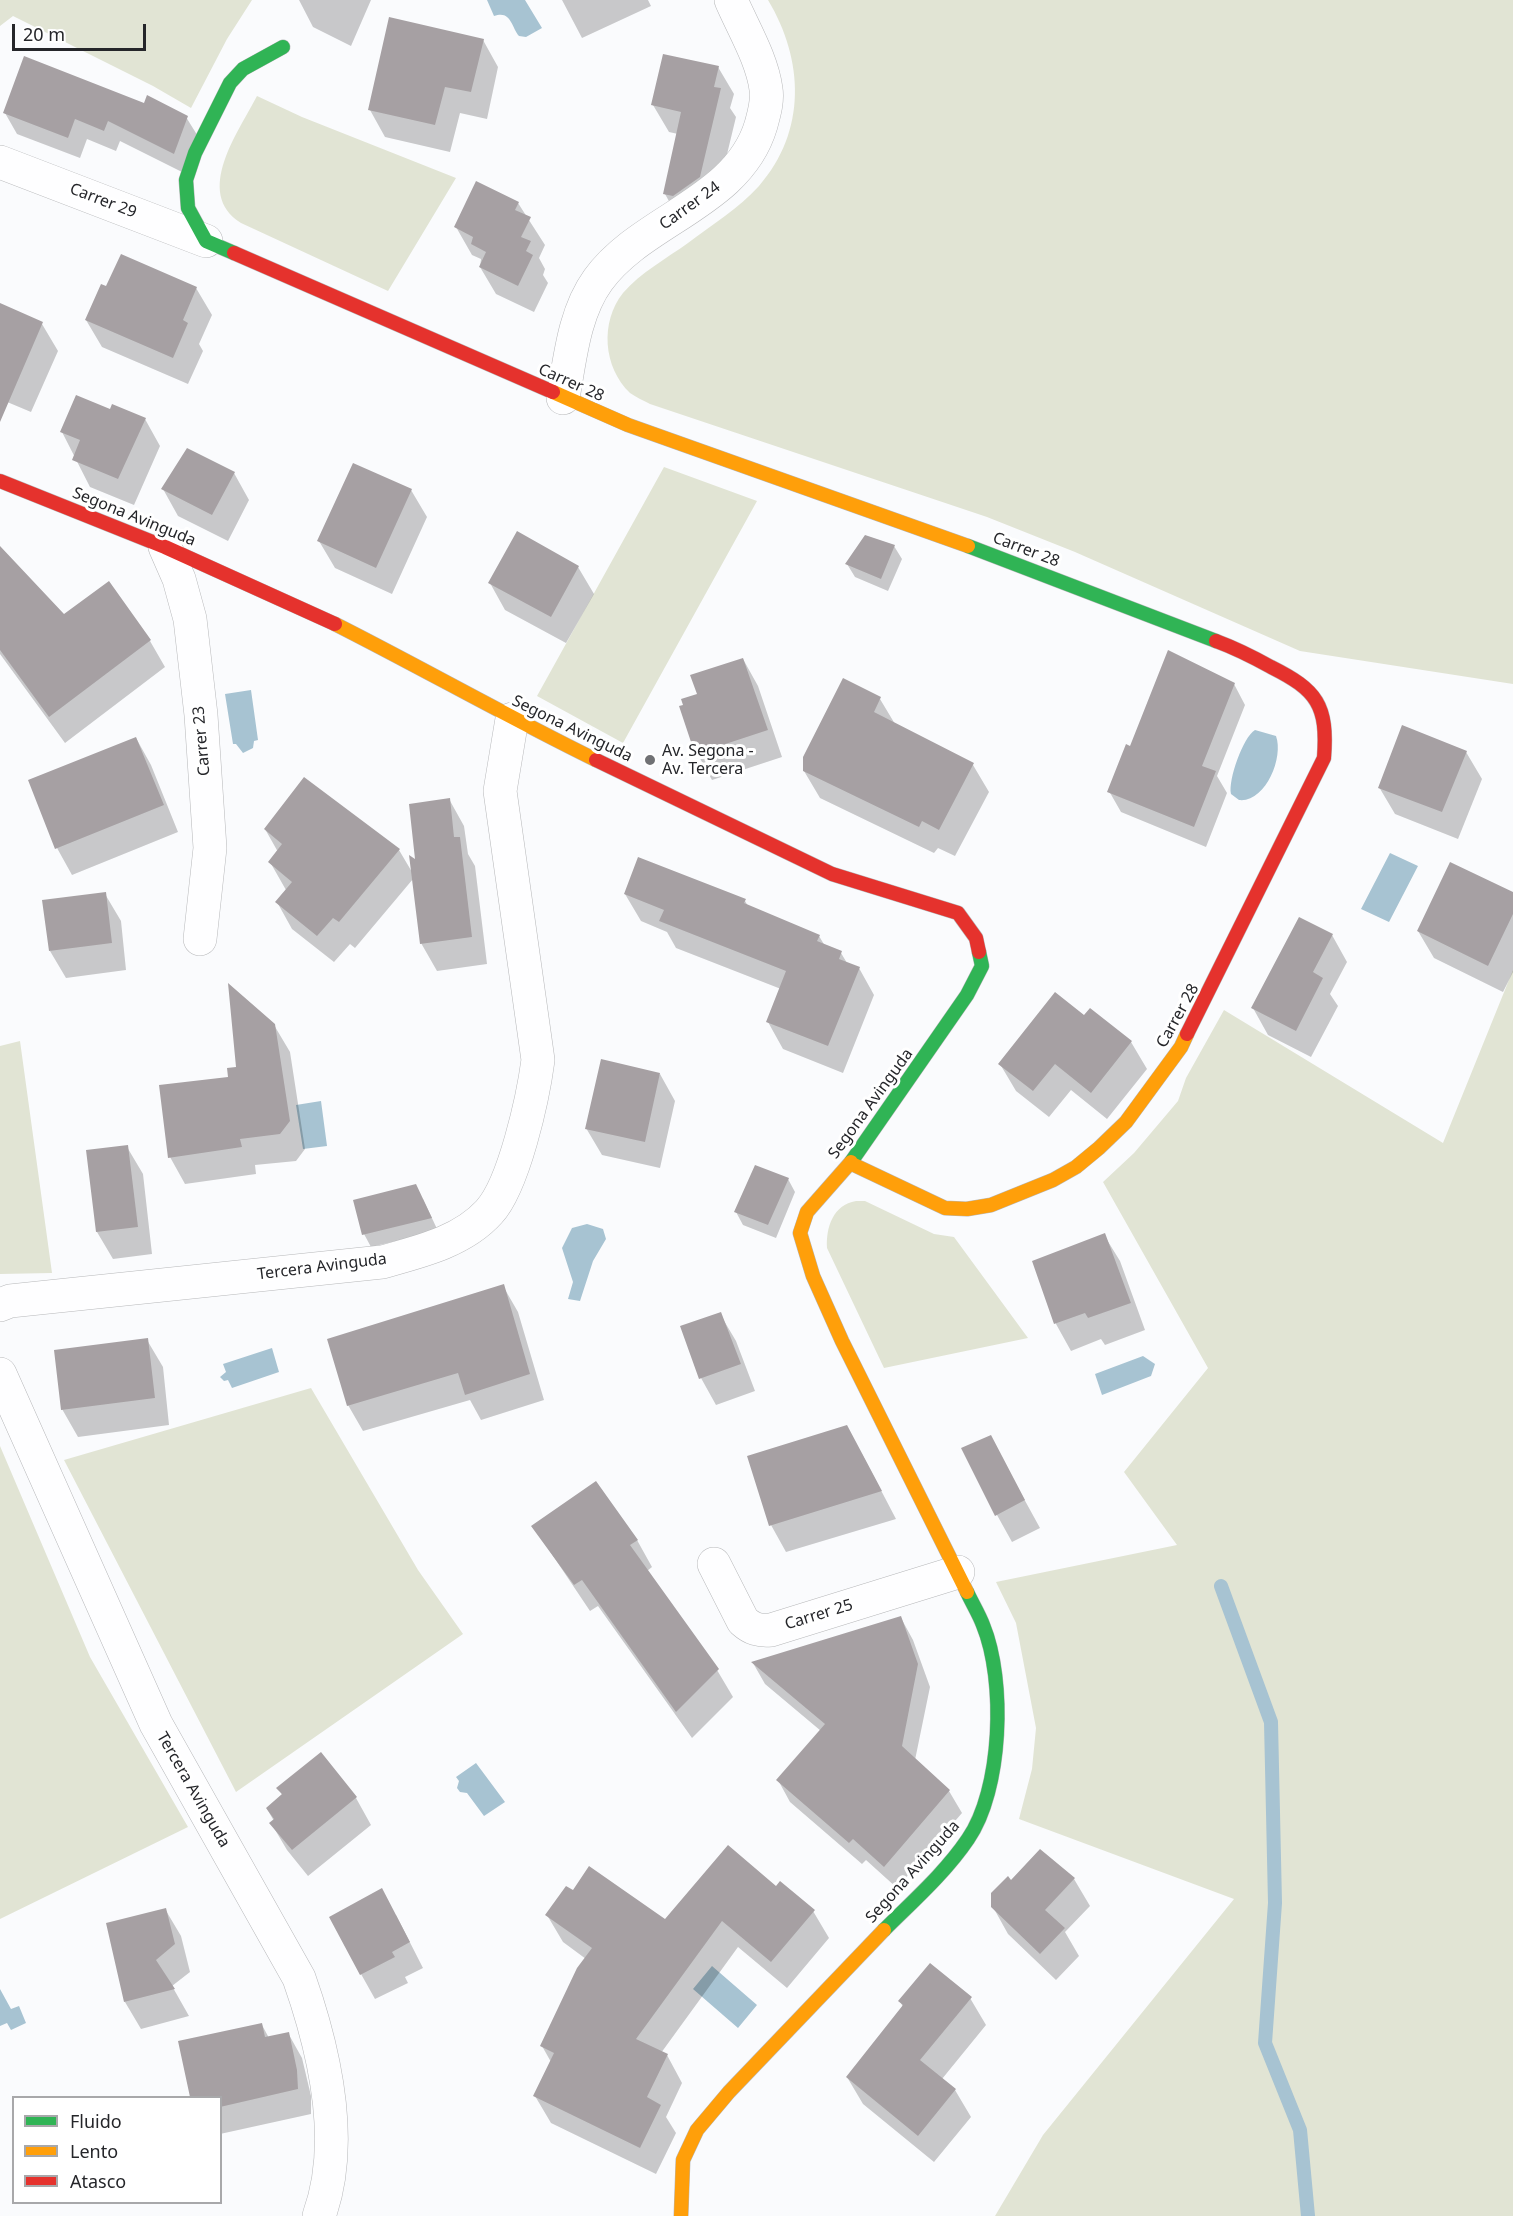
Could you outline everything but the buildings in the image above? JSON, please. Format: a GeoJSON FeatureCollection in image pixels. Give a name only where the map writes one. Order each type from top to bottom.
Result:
{"type":"FeatureCollection","features":[{"type":"Feature","properties":{"kind":"street","name":"Carrer 24"},"geometry":{"type":"LineString","coordinates":[[563,398],[577,326],[597,282],[616,259],[701,199],[734,172],[750,152],[759,132],[765,111],[766,91],[762,72],[731,0]]}},
{"type":"Feature","properties":{"kind":"street"},"geometry":{"type":"LineString","coordinates":[[206,241],[190,220],[186,202],[186,178],[190,162],[233,78],[283,47]]}},
{"type":"Feature","properties":{"kind":"street","name":"Carrer 29"},"geometry":{"type":"LineString","coordinates":[[0,162],[206,241]]}},
{"type":"Feature","properties":{"kind":"street","name":"Carrer 28"},"geometry":{"type":"LineString","coordinates":[[206,241],[628,425],[1022,565],[1234,648],[1301,682],[1316,700],[1323,716],[1326,734],[1324,758],[1199,1015],[1165,1071],[1126,1122],[1076,1167],[1053,1180],[991,1205],[967,1209],[945,1208],[850,1163]]}},
{"type":"Feature","properties":{"kind":"street","name":"Segona Avinguda"},"geometry":{"type":"LineString","coordinates":[[0,481],[165,547],[385,648],[512,719],[832,874],[958,913],[976,938],[982,966],[950,1020],[850,1163],[807,1212],[800,1233],[806,1257],[842,1341],[984,1627],[995,1675],[999,1745],[983,1812],[970,1837],[754,2066],[696,2131],[685,2152],[681,2216]]}},
{"type":"Feature","properties":{"kind":"street","name":"Carrer 23"},"geometry":{"type":"LineString","coordinates":[[165,547],[190,619],[201,715],[210,848],[200,939]]}},
{"type":"Feature","properties":{"kind":"street","name":"Tercera Avinguda"},"geometry":{"type":"LineString","coordinates":[[0,1305],[10,1300],[381,1262],[439,1244],[458,1235],[489,1212],[506,1183],[533,1097],[538,1060],[500,791],[512,719]]}},
{"type":"Feature","properties":{"kind":"street","name":"Tercera Avinguda"},"geometry":{"type":"LineString","coordinates":[[0,1374],[156,1724],[299,1978],[313,2017],[323,2061],[329,2105],[329,2178],[319,2216]]}},
{"type":"Feature","properties":{"kind":"street","name":"Carrer 25"},"geometry":{"type":"LineString","coordinates":[[714,1564],[743,1621],[750,1628],[760,1630],[771,1630],[958,1572]]}},
{"type":"Feature","properties":{"kind":"green space"},"geometry":{"type":"Polygon","coordinates":[[[0,0],[252,0],[227,39],[191,108],[153,86],[13,16],[0,26],[0,0]]]}},
{"type":"Feature","properties":{"kind":"green space"},"geometry":{"type":"Polygon","coordinates":[[[768,0],[1513,0],[1513,684],[1300,651],[1075,552],[987,517],[650,404],[630,393],[614,370],[608,344],[611,317],[623,293],[654,266],[743,202],[775,165],[786,142],[795,95],[794,71],[789,47],[768,0]]]}},
{"type":"Feature","properties":{"kind":"green space"},"geometry":{"type":"Polygon","coordinates":[[[257,96],[302,117],[456,178],[388,291],[241,223],[227,210],[221,195],[220,179],[224,161],[257,96]]]}},
{"type":"Feature","properties":{"kind":"green space"},"geometry":{"type":"Polygon","coordinates":[[[664,467],[757,501],[623,743],[537,696],[664,467]]]}},
{"type":"Feature","properties":{"kind":"green space"},"geometry":{"type":"Polygon","coordinates":[[[1513,970],[1513,2216],[995,2216],[1043,2135],[1234,1899],[1019,1819],[1032,1769],[1036,1728],[1016,1623],[996,1582],[1177,1545],[1124,1472],[1208,1368],[1103,1182],[1134,1153],[1178,1101],[1186,1078],[1224,1010],[1443,1143],[1513,970]]]}},
{"type":"Feature","properties":{"kind":"green space"},"geometry":{"type":"Polygon","coordinates":[[[20,1041],[52,1273],[0,1274],[0,1046],[20,1041]]]}},
{"type":"Feature","properties":{"kind":"green space"},"geometry":{"type":"Polygon","coordinates":[[[856,1201],[865,1201],[934,1234],[954,1237],[1028,1338],[884,1368],[827,1248],[832,1218],[842,1207],[856,1201]]]}},
{"type":"Feature","properties":{"kind":"green space"},"geometry":{"type":"Polygon","coordinates":[[[311,1388],[418,1570],[463,1634],[236,1792],[64,1460],[311,1388]]]}},
{"type":"Feature","properties":{"kind":"green space"},"geometry":{"type":"Polygon","coordinates":[[[0,1446],[90,1657],[188,1827],[0,1919],[0,1446]]]}},
{"type":"Feature","properties":{"kind":"water"},"geometry":{"type":"Polygon","coordinates":[[[487,0],[525,0],[542,28],[526,37],[519,36],[507,17],[494,16],[487,0]]]}},
{"type":"Feature","properties":{"kind":"water"},"geometry":{"type":"Polygon","coordinates":[[[251,690],[258,740],[254,741],[253,748],[243,753],[236,744],[233,744],[225,694],[251,690]]]}},
{"type":"Feature","properties":{"kind":"water"},"geometry":{"type":"Polygon","coordinates":[[[1255,730],[1276,736],[1278,745],[1275,767],[1264,787],[1257,794],[1248,799],[1239,800],[1231,794],[1232,779],[1241,750],[1250,734],[1255,730]]]}},
{"type":"Feature","properties":{"kind":"water"},"geometry":{"type":"Polygon","coordinates":[[[1390,853],[1418,866],[1389,922],[1361,909],[1390,853]]]}},
{"type":"Feature","properties":{"kind":"water"},"geometry":{"type":"Polygon","coordinates":[[[321,1101],[327,1146],[303,1149],[296,1105],[321,1101]]]}},
{"type":"Feature","properties":{"kind":"water"},"geometry":{"type":"Polygon","coordinates":[[[587,1224],[603,1229],[606,1239],[593,1261],[580,1301],[568,1299],[573,1282],[562,1248],[572,1228],[587,1224]]]}},
{"type":"Feature","properties":{"kind":"water"},"geometry":{"type":"Polygon","coordinates":[[[272,1348],[279,1372],[232,1388],[228,1380],[224,1381],[220,1377],[226,1372],[223,1364],[272,1348]]]}},
{"type":"Feature","properties":{"kind":"water"},"geometry":{"type":"Polygon","coordinates":[[[1143,1356],[1155,1364],[1151,1376],[1102,1395],[1095,1374],[1143,1356]]]}},
{"type":"Feature","properties":{"kind":"water"},"geometry":{"type":"Polygon","coordinates":[[[476,1763],[505,1802],[484,1816],[467,1793],[460,1792],[457,1788],[459,1781],[456,1777],[476,1763]]]}},
{"type":"Feature","properties":{"kind":"water"},"geometry":{"type":"Polygon","coordinates":[[[712,1966],[757,2005],[738,2028],[693,1989],[712,1966]]]}},
{"type":"Feature","properties":{"kind":"water"},"geometry":{"type":"Polygon","coordinates":[[[0,1989],[11,2009],[19,2006],[26,2023],[11,2030],[7,2023],[0,2026],[0,1989]]]}},
{"type":"Feature","properties":{"kind":"waterway"},"geometry":{"type":"LineString","coordinates":[[1221,1586],[1271,1722],[1275,1903],[1265,2043],[1300,2130],[1308,2216]]}},
{"type":"Feature","properties":{"kind":"traffic: fast"},"geometry":{"type":"LineString","coordinates":[[234,253],[206,241],[188,208],[186,180],[195,153],[230,83],[243,69],[283,47]]}},
{"type":"Feature","properties":{"kind":"traffic: fast"},"geometry":{"type":"LineString","coordinates":[[968,546],[1216,641]]}},
{"type":"Feature","properties":{"kind":"traffic: fast"},"geometry":{"type":"LineString","coordinates":[[851,1162],[967,995],[982,966],[979,952]]}},
{"type":"Feature","properties":{"kind":"traffic: fast"},"geometry":{"type":"LineString","coordinates":[[884,1930],[959,1851],[979,1818],[988,1793],[997,1735],[995,1675],[983,1625],[967,1592]]}},
{"type":"Feature","properties":{"kind":"traffic: slow"},"geometry":{"type":"LineString","coordinates":[[553,392],[628,425],[968,546]]}},
{"type":"Feature","properties":{"kind":"traffic: slow"},"geometry":{"type":"LineString","coordinates":[[335,624],[596,760]]}},
{"type":"Feature","properties":{"kind":"traffic: slow"},"geometry":{"type":"LineString","coordinates":[[850,1163],[945,1208],[967,1209],[991,1205],[1053,1180],[1076,1167],[1099,1148],[1126,1122],[1181,1047],[1187,1034]]}},
{"type":"Feature","properties":{"kind":"traffic: slow"},"geometry":{"type":"LineString","coordinates":[[851,1162],[807,1212],[800,1233],[813,1276],[842,1341],[967,1592]]}},
{"type":"Feature","properties":{"kind":"traffic: slow"},"geometry":{"type":"LineString","coordinates":[[681,2216],[683,2160],[697,2130],[729,2092],[884,1930]]}},
{"type":"Feature","properties":{"kind":"traffic: jam"},"geometry":{"type":"LineString","coordinates":[[234,253],[553,392]]}},
{"type":"Feature","properties":{"kind":"traffic: jam"},"geometry":{"type":"LineString","coordinates":[[0,481],[165,547],[335,624]]}},
{"type":"Feature","properties":{"kind":"traffic: jam"},"geometry":{"type":"LineString","coordinates":[[1187,1034],[1324,758],[1324,725],[1321,712],[1309,692],[1287,675],[1216,641]]}},
{"type":"Feature","properties":{"kind":"traffic: jam"},"geometry":{"type":"LineString","coordinates":[[596,760],[832,874],[958,913],[976,938],[979,952]]}},
{"type":"Feature","properties":{"kind":"place","name":"Av. Segona - Av. Tercera"},"geometry":{"type":"Point","coordinates":[650,760]}}]}
